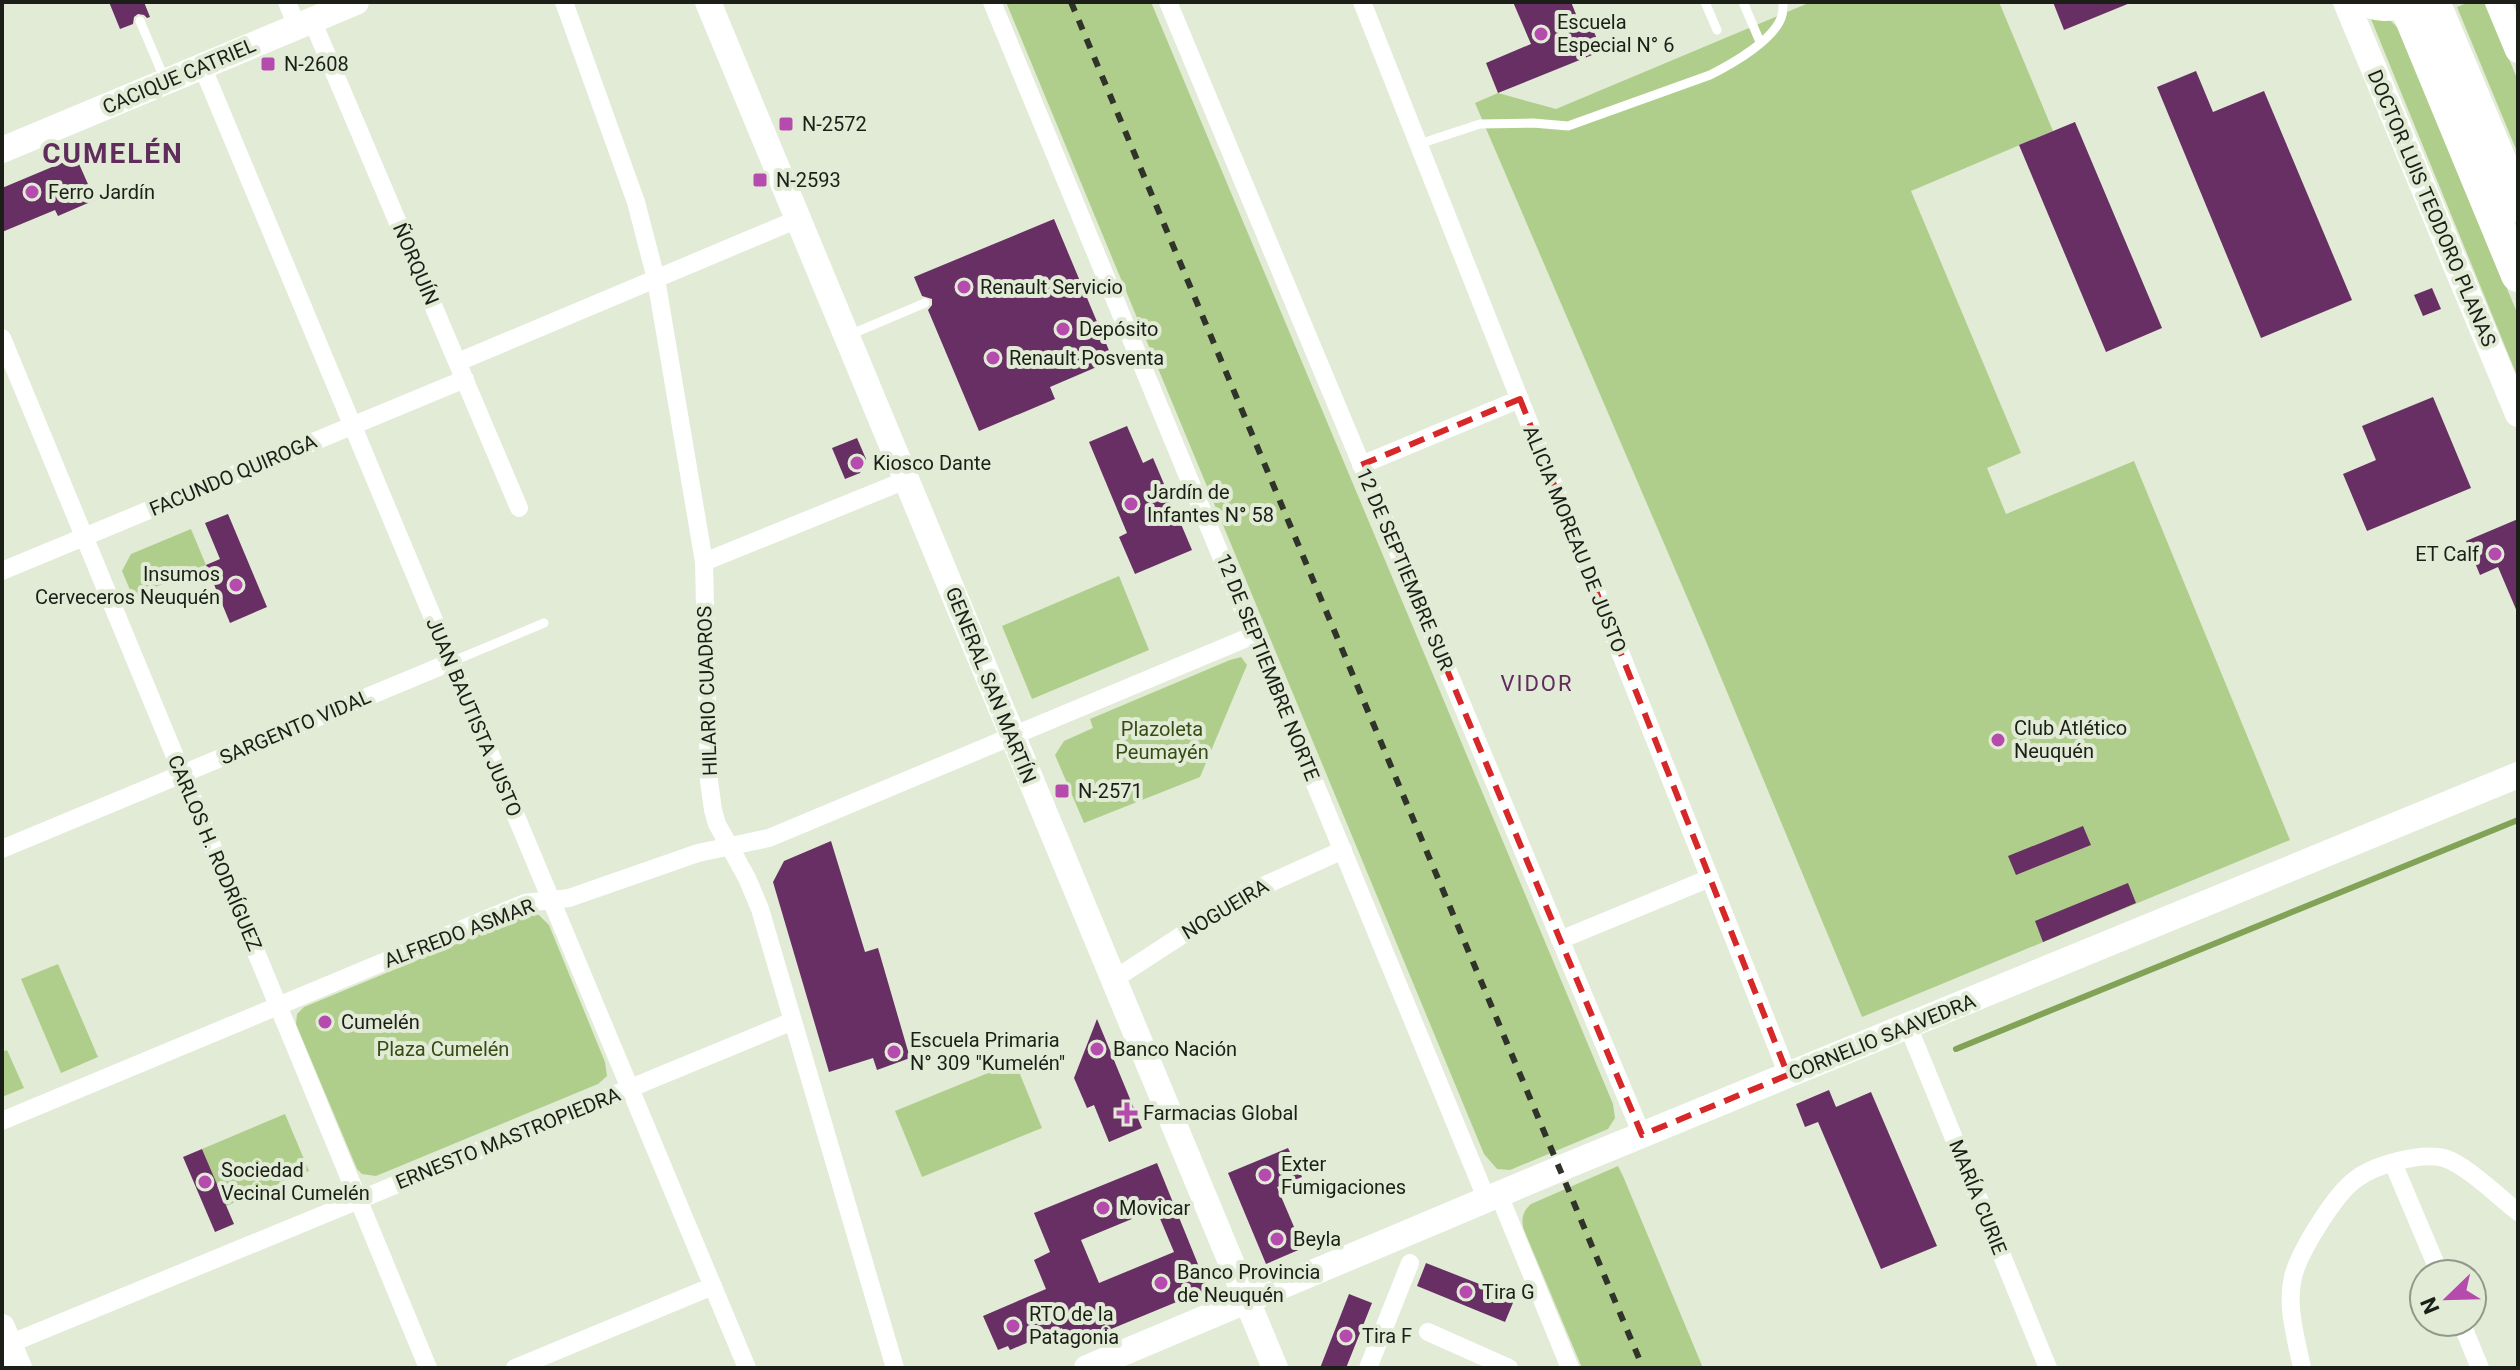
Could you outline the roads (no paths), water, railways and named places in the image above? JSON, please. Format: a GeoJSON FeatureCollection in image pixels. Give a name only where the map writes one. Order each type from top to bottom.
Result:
{"type":"FeatureCollection","features":[{"type":"Feature","properties":{"kind":"highway"},"geometry":{"type":"LineString","coordinates":[[2419,4],[2518,205]]}},
{"type":"Feature","properties":{"kind":"highway"},"geometry":{"type":"LineString","coordinates":[[2419,4],[2518,275]]}},
{"type":"Feature","properties":{"kind":"main road","name":"CACIQUE CATRIEL"},"geometry":{"type":"LineString","coordinates":[[2,150],[356,2]]}},
{"type":"Feature","properties":{"kind":"main road","name":"GENERAL SAN MARTÍN"},"geometry":{"type":"LineString","coordinates":[[708,2],[1275,1368]]}},
{"type":"Feature","properties":{"kind":"main road","name":"DOCTOR LUIS TEODORO PLANAS"},"geometry":{"type":"LineString","coordinates":[[2346,2],[2518,414]]}},
{"type":"Feature","properties":{"kind":"main road"},"geometry":{"type":"LineString","coordinates":[[2498,2],[2518,50]]}},
{"type":"Feature","properties":{"kind":"main road","name":"CORNELIO SAAVEDRA"},"geometry":{"type":"LineString","coordinates":[[1087,1368],[1642,1135],[2518,775]]}},
{"type":"Feature","properties":{"kind":"street"},"geometry":{"type":"LineString","coordinates":[[287,2],[305,23]]}},
{"type":"Feature","properties":{"kind":"street","name":"HILARIO CUADROS"},"geometry":{"type":"LineString","coordinates":[[564,2],[639,212],[656,279],[704,562],[711,795],[717,824],[754,893],[895,1368]]}},
{"type":"Feature","properties":{"kind":"street","name":"12 DE SEPTIEMBRE NORTE"},"geometry":{"type":"LineString","coordinates":[[992,2],[1343,850],[1568,1367]]}},
{"type":"Feature","properties":{"kind":"street","name":"12 DE SEPTIEMBRE SUR"},"geometry":{"type":"LineString","coordinates":[[1168,2],[1642,1135]]}},
{"type":"Feature","properties":{"kind":"street","name":"ALICIA MOREAU DE JUSTO"},"geometry":{"type":"LineString","coordinates":[[1362,2],[1788,1075]]}},
{"type":"Feature","properties":{"kind":"street"},"geometry":{"type":"LineString","coordinates":[[2356,2],[2370,11],[2382,13],[2419,4]]}},
{"type":"Feature","properties":{"kind":"street","name":"ÑORQUÍN"},"geometry":{"type":"LineString","coordinates":[[305,23],[461,370],[519,508]]}},
{"type":"Feature","properties":{"kind":"street","name":"JUAN BAUTISTA JUSTO"},"geometry":{"type":"LineString","coordinates":[[202,66],[747,1368]]}},
{"type":"Feature","properties":{"kind":"street","name":"FACUNDO QUIROGA"},"geometry":{"type":"LineString","coordinates":[[2,571],[352,426],[461,370],[656,279],[798,219]]}},
{"type":"Feature","properties":{"kind":"street","name":"CARLOS H. RODRÍGUEZ"},"geometry":{"type":"LineString","coordinates":[[2,338],[428,1368]]}},
{"type":"Feature","properties":{"kind":"street"},"geometry":{"type":"LineString","coordinates":[[1361,465],[1520,399]]}},
{"type":"Feature","properties":{"kind":"street"},"geometry":{"type":"LineString","coordinates":[[704,562],[906,480]]}},
{"type":"Feature","properties":{"kind":"street","name":"ALFREDO ASMAR"},"geometry":{"type":"LineString","coordinates":[[2,1121],[525,903],[578,895],[698,853],[769,838],[1254,635]]}},
{"type":"Feature","properties":{"kind":"street","name":"SARGENTO VIDAL"},"geometry":{"type":"LineString","coordinates":[[2,849],[451,662]]}},
{"type":"Feature","properties":{"kind":"street","name":"NOGUEIRA"},"geometry":{"type":"LineString","coordinates":[[1113,980],[1245,894],[1343,850]]}},
{"type":"Feature","properties":{"kind":"street"},"geometry":{"type":"LineString","coordinates":[[1560,940],[1710,878]]}},
{"type":"Feature","properties":{"kind":"street","name":"ERNESTO MASTROPIEDRA"},"geometry":{"type":"LineString","coordinates":[[8,1347],[793,1021]]}},
{"type":"Feature","properties":{"kind":"street","name":"MARÍA CURIE"},"geometry":{"type":"LineString","coordinates":[[1908,1026],[2048,1368]]}},
{"type":"Feature","properties":{"kind":"street"},"geometry":{"type":"LineString","coordinates":[[2302,1368],[2291,1309],[2293,1276],[2306,1245],[2346,1188],[2363,1174],[2393,1163],[2431,1156],[2452,1161],[2518,1212]]}},
{"type":"Feature","properties":{"kind":"street"},"geometry":{"type":"LineString","coordinates":[[2393,1163],[2433,1258]]}},
{"type":"Feature","properties":{"kind":"street"},"geometry":{"type":"LineString","coordinates":[[1368,1368],[1410,1263]]}},
{"type":"Feature","properties":{"kind":"street"},"geometry":{"type":"LineString","coordinates":[[515,1368],[713,1286]]}},
{"type":"Feature","properties":{"kind":"street"},"geometry":{"type":"LineString","coordinates":[[1428,1332],[1509,1368]]}},
{"type":"Feature","properties":{"kind":"street"},"geometry":{"type":"LineString","coordinates":[[2468,1338],[2480,1368]]}},
{"type":"Feature","properties":{"kind":"lane"},"geometry":{"type":"LineString","coordinates":[[1705,2],[1717,30]]}},
{"type":"Feature","properties":{"kind":"lane"},"geometry":{"type":"LineString","coordinates":[[1743,2],[1760,42]]}},
{"type":"Feature","properties":{"kind":"lane"},"geometry":{"type":"LineString","coordinates":[[1419,144],[1480,124],[1568,126],[1710,75],[1732,64],[1768,37],[1782,15],[1783,2]]}},
{"type":"Feature","properties":{"kind":"lane"},"geometry":{"type":"LineString","coordinates":[[140,21],[166,82]]}},
{"type":"Feature","properties":{"kind":"lane"},"geometry":{"type":"LineString","coordinates":[[847,336],[925,303]]}},
{"type":"Feature","properties":{"kind":"lane","name":"SARGENTO VIDAL"},"geometry":{"type":"LineString","coordinates":[[451,662],[544,623]]}},
{"type":"Feature","properties":{"kind":"waterway"},"geometry":{"type":"LineString","coordinates":[[1956,1049],[2518,820]]}},
{"type":"Feature","properties":{"kind":"railway"},"geometry":{"type":"LineString","coordinates":[[1071,2],[1643,1368]]}},
{"type":"Feature","properties":{"kind":"place","name":"Escuela Especial N° 6"},"geometry":{"type":"Point","coordinates":[1541,34]}},
{"type":"Feature","properties":{"kind":"place","name":"N-2608"},"geometry":{"type":"Point","coordinates":[268,64]}},
{"type":"Feature","properties":{"kind":"place","name":"N-2572"},"geometry":{"type":"Point","coordinates":[786,124]}},
{"type":"Feature","properties":{"kind":"place","name":"N-2593"},"geometry":{"type":"Point","coordinates":[760,180]}},
{"type":"Feature","properties":{"kind":"place","name":"Ferro Jardín"},"geometry":{"type":"Point","coordinates":[32,192]}},
{"type":"Feature","properties":{"kind":"place","name":"Renault Servicio"},"geometry":{"type":"Point","coordinates":[964,287]}},
{"type":"Feature","properties":{"kind":"place","name":"Depósito"},"geometry":{"type":"Point","coordinates":[1063,329]}},
{"type":"Feature","properties":{"kind":"place","name":"Renault Posventa"},"geometry":{"type":"Point","coordinates":[993,358]}},
{"type":"Feature","properties":{"kind":"place","name":"Kiosco Dante"},"geometry":{"type":"Point","coordinates":[857,463]}},
{"type":"Feature","properties":{"kind":"place","name":"Jardín de Infantes N° 58"},"geometry":{"type":"Point","coordinates":[1131,504]}},
{"type":"Feature","properties":{"kind":"place","name":"ET Calf"},"geometry":{"type":"Point","coordinates":[2495,554]}},
{"type":"Feature","properties":{"kind":"place","name":"Insumos Cerveceros Neuquén"},"geometry":{"type":"Point","coordinates":[236,585]}},
{"type":"Feature","properties":{"kind":"place","name":"Club Atlético Neuquén"},"geometry":{"type":"Point","coordinates":[1998,740]}},
{"type":"Feature","properties":{"kind":"place","name":"N-2571"},"geometry":{"type":"Point","coordinates":[1062,791]}},
{"type":"Feature","properties":{"kind":"place","name":"Cumelén"},"geometry":{"type":"Point","coordinates":[325,1022]}},
{"type":"Feature","properties":{"kind":"place","name":"Banco Nación"},"geometry":{"type":"Point","coordinates":[1097,1049]}},
{"type":"Feature","properties":{"kind":"place","name":"Escuela Primaria N° 309 \"Kumelén\""},"geometry":{"type":"Point","coordinates":[894,1052]}},
{"type":"Feature","properties":{"kind":"place","name":"Farmacias Global"},"geometry":{"type":"Point","coordinates":[1127,1113]}},
{"type":"Feature","properties":{"kind":"place","name":"Exter Fumigaciones"},"geometry":{"type":"Point","coordinates":[1265,1175]}},
{"type":"Feature","properties":{"kind":"place","name":"Sociedad Vecinal Cumelén"},"geometry":{"type":"Point","coordinates":[205,1182]}},
{"type":"Feature","properties":{"kind":"place","name":"Movicar"},"geometry":{"type":"Point","coordinates":[1103,1208]}},
{"type":"Feature","properties":{"kind":"place","name":"Beyla"},"geometry":{"type":"Point","coordinates":[1277,1239]}},
{"type":"Feature","properties":{"kind":"place","name":"Banco Provincia de Neuquén"},"geometry":{"type":"Point","coordinates":[1161,1283]}},
{"type":"Feature","properties":{"kind":"place","name":"Tira G"},"geometry":{"type":"Point","coordinates":[1466,1292]}},
{"type":"Feature","properties":{"kind":"place","name":"RTO de la Patagonia"},"geometry":{"type":"Point","coordinates":[1013,1326]}},
{"type":"Feature","properties":{"kind":"place","name":"Tira F"},"geometry":{"type":"Point","coordinates":[1346,1336]}},
{"type":"Feature","properties":{"kind":"district","name":"CUMELÉN"},"geometry":{"type":"Point","coordinates":[113,153]}},
{"type":"Feature","properties":{"kind":"district","name":"VIDOR"},"geometry":{"type":"Point","coordinates":[1537,683]}},
{"type":"Feature","properties":{"kind":"park label","name":"Plazoleta Peumayén"},"geometry":{"type":"Point","coordinates":[1162,740]}},
{"type":"Feature","properties":{"kind":"park label","name":"Plaza Cumelén"},"geometry":{"type":"Point","coordinates":[443,1049]}}]}
